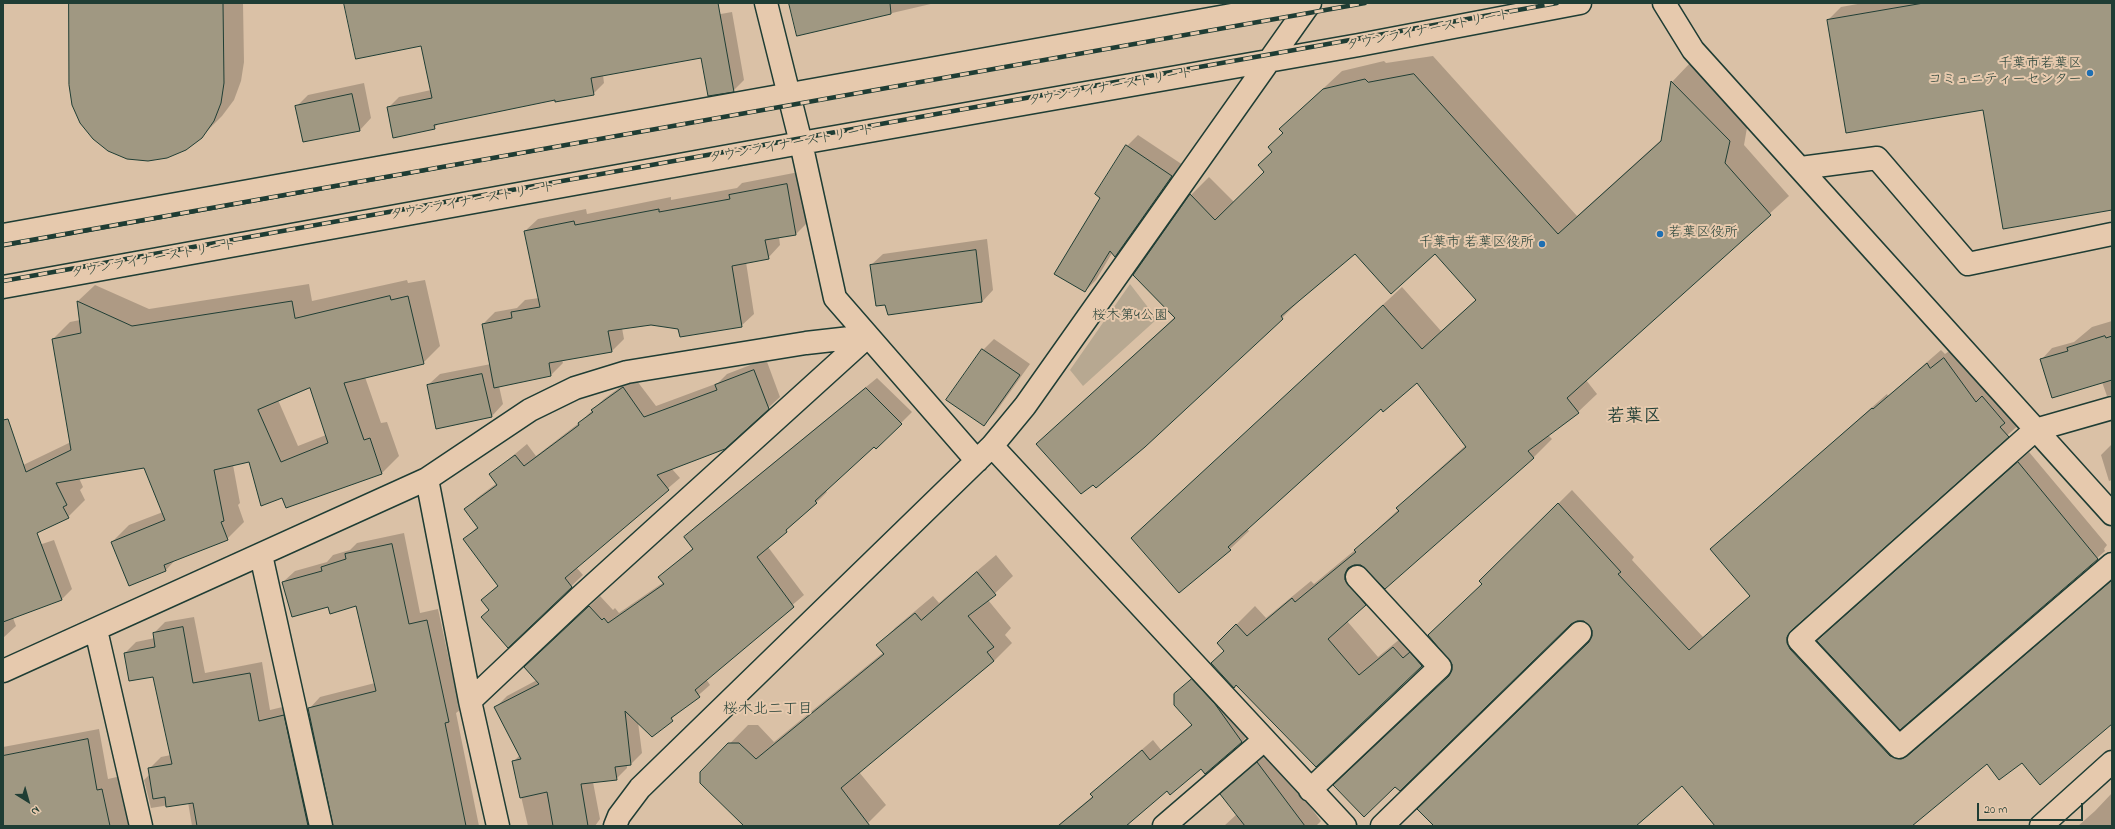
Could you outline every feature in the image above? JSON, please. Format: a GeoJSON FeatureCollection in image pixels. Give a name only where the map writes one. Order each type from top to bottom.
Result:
{"type":"FeatureCollection","features":[{"type":"Feature","properties":{"kind":"street"},"geometry":{"type":"LineString","coordinates":[[766,3],[790,95],[835,298],[868,336],[985,453],[1264,740],[1342,825]]}},
{"type":"Feature","properties":{"kind":"street"},"geometry":{"type":"LineString","coordinates":[[3,235],[1299,3]]}},
{"type":"Feature","properties":{"kind":"street"},"geometry":{"type":"LineString","coordinates":[[615,826],[619,816],[640,788],[985,453],[1025,406],[1310,3]]}},
{"type":"Feature","properties":{"kind":"street","name":"タウンライナーストリート"},"geometry":{"type":"LineString","coordinates":[[3,287],[801,143],[1268,61],[1580,3]]}},
{"type":"Feature","properties":{"kind":"street"},"geometry":{"type":"LineString","coordinates":[[1664,3],[1694,50],[2112,514]]}},
{"type":"Feature","properties":{"kind":"street"},"geometry":{"type":"LineString","coordinates":[[1801,168],[1877,158],[1968,264],[2112,234]]}},
{"type":"Feature","properties":{"kind":"street"},"geometry":{"type":"LineString","coordinates":[[3,671],[427,479],[530,410],[583,386],[627,372],[806,343],[868,336]]}},
{"type":"Feature","properties":{"kind":"street"},"geometry":{"type":"LineString","coordinates":[[470,701],[579,598],[868,336]]}},
{"type":"Feature","properties":{"kind":"street"},"geometry":{"type":"LineString","coordinates":[[2112,408],[2035,430],[1799,640],[1898,747],[2112,564]]}},
{"type":"Feature","properties":{"kind":"street"},"geometry":{"type":"LineString","coordinates":[[427,479],[470,701],[498,826]]}},
{"type":"Feature","properties":{"kind":"street"},"geometry":{"type":"LineString","coordinates":[[261,555],[321,826]]}},
{"type":"Feature","properties":{"kind":"street"},"geometry":{"type":"LineString","coordinates":[[1310,790],[1440,667],[1357,577]]}},
{"type":"Feature","properties":{"kind":"street"},"geometry":{"type":"LineString","coordinates":[[96,630],[141,826]]}},
{"type":"Feature","properties":{"kind":"street"},"geometry":{"type":"LineString","coordinates":[[1382,826],[1580,633]]}},
{"type":"Feature","properties":{"kind":"street"},"geometry":{"type":"LineString","coordinates":[[1164,826],[1264,740]]}},
{"type":"Feature","properties":{"kind":"street"},"geometry":{"type":"LineString","coordinates":[[2041,826],[2112,762]]}},
{"type":"Feature","properties":{"kind":"green space","name":"桜木第4公園"},"geometry":{"type":"Polygon","coordinates":[[[1130,284],[1157,319],[1083,386],[1070,370],[1130,284]]]}},
{"type":"Feature","properties":{"kind":"building"},"geometry":{"type":"Polygon","coordinates":[[[69,3],[223,3],[224,83],[221,103],[214,121],[202,138],[186,150],[167,158],[148,161],[127,159],[108,151],[93,139],[80,123],[72,105],[69,85],[69,3]]]}},
{"type":"Feature","properties":{"kind":"building"},"geometry":{"type":"Polygon","coordinates":[[[344,3],[718,3],[734,92],[708,96],[701,58],[591,78],[594,95],[555,102],[555,100],[434,125],[435,129],[393,138],[387,107],[432,98],[421,46],[356,59],[344,3]]]}},
{"type":"Feature","properties":{"kind":"building"},"geometry":{"type":"Polygon","coordinates":[[[789,3],[890,3],[891,14],[797,36],[789,3]]]}},
{"type":"Feature","properties":{"kind":"building"},"geometry":{"type":"Polygon","coordinates":[[[1924,3],[2112,3],[2112,210],[2003,229],[1983,110],[1846,133],[1827,20],[1924,3]]]}},
{"type":"Feature","properties":{"kind":"building"},"geometry":{"type":"Polygon","coordinates":[[[1414,74],[1558,234],[1661,141],[1671,81],[1730,141],[1725,163],[1771,215],[1567,398],[1579,413],[1528,451],[1534,458],[1385,589],[1361,565],[1354,565],[1348,568],[1345,574],[1345,580],[1366,605],[1328,639],[1359,675],[1393,647],[1403,658],[1410,652],[1422,666],[1316,767],[1236,685],[1234,688],[1211,663],[1224,651],[1217,643],[1236,624],[1247,636],[1292,598],[1295,602],[1356,552],[1354,550],[1399,511],[1396,508],[1466,447],[1417,383],[1383,412],[1381,409],[1228,547],[1231,550],[1179,593],[1131,538],[1383,305],[1422,349],[1476,300],[1435,254],[1391,294],[1355,254],[1281,316],[1283,319],[1145,447],[1096,488],[1093,485],[1081,494],[1036,444],[1175,318],[1133,275],[1190,194],[1215,220],[1264,172],[1258,165],[1272,152],[1268,147],[1283,133],[1279,129],[1323,89],[1365,79],[1368,82],[1414,74]]]}},
{"type":"Feature","properties":{"kind":"building"},"geometry":{"type":"Polygon","coordinates":[[[352,94],[360,131],[303,142],[295,106],[352,94]]]}},
{"type":"Feature","properties":{"kind":"building"},"geometry":{"type":"Polygon","coordinates":[[[1126,145],[1172,176],[1115,257],[1110,251],[1085,292],[1054,274],[1100,198],[1095,194],[1126,145]]]}},
{"type":"Feature","properties":{"kind":"building"},"geometry":{"type":"Polygon","coordinates":[[[787,184],[796,235],[765,240],[769,259],[732,266],[742,327],[680,337],[678,329],[651,325],[608,331],[612,352],[549,363],[551,376],[494,388],[482,324],[512,318],[511,312],[540,307],[524,231],[574,221],[575,225],[659,209],[659,212],[730,199],[729,195],[787,184]]]}},
{"type":"Feature","properties":{"kind":"building"},"geometry":{"type":"Polygon","coordinates":[[[976,250],[982,302],[888,315],[885,305],[876,306],[870,265],[976,250]]]}},
{"type":"Feature","properties":{"kind":"building"},"geometry":{"type":"Polygon","coordinates":[[[390,296],[391,300],[408,296],[424,364],[344,383],[364,440],[370,438],[382,474],[286,508],[282,498],[261,506],[249,462],[214,470],[224,521],[221,522],[228,540],[164,565],[166,571],[129,586],[111,542],[165,520],[144,468],[56,483],[67,505],[63,507],[69,518],[37,533],[62,600],[3,622],[3,420],[8,419],[26,472],[71,450],[52,339],[81,333],[77,301],[132,326],[292,301],[295,318],[390,296]],[[310,388],[258,410],[281,462],[328,443],[310,388]]]}},
{"type":"Feature","properties":{"kind":"building"},"geometry":{"type":"Polygon","coordinates":[[[2105,336],[2106,338],[2112,336],[2112,380],[2052,398],[2040,359],[2068,351],[2067,348],[2105,336]]]}},
{"type":"Feature","properties":{"kind":"building"},"geometry":{"type":"Polygon","coordinates":[[[982,349],[1020,375],[984,426],[946,400],[982,349]]]}},
{"type":"Feature","properties":{"kind":"building"},"geometry":{"type":"Polygon","coordinates":[[[1944,358],[1976,402],[1982,396],[2005,423],[2000,427],[2009,437],[1791,631],[1787,637],[1787,643],[1790,649],[1890,756],[1901,759],[1907,756],[2112,580],[2112,724],[2040,785],[2022,763],[1999,780],[1987,764],[1912,826],[1715,826],[1682,786],[1636,826],[1434,826],[1417,809],[1589,642],[1592,636],[1592,630],[1584,621],[1577,621],[1571,624],[1400,791],[1395,787],[1364,817],[1333,785],[1449,676],[1452,670],[1452,664],[1428,635],[1482,584],[1479,581],[1558,503],[1621,572],[1618,574],[1689,650],[1750,596],[1710,549],[1872,408],[1873,409],[1927,363],[1930,368],[1944,358]]]}},
{"type":"Feature","properties":{"kind":"building"},"geometry":{"type":"Polygon","coordinates":[[[754,370],[769,409],[725,449],[657,475],[669,490],[565,578],[572,587],[508,648],[481,617],[489,610],[481,600],[498,586],[463,539],[478,528],[464,509],[497,485],[489,474],[515,455],[524,466],[579,425],[578,423],[593,412],[591,410],[623,387],[644,417],[717,390],[715,385],[754,370]]]}},
{"type":"Feature","properties":{"kind":"building"},"geometry":{"type":"Polygon","coordinates":[[[482,374],[492,417],[436,429],[427,385],[482,374]]]}},
{"type":"Feature","properties":{"kind":"building"},"geometry":{"type":"Polygon","coordinates":[[[866,388],[902,424],[876,449],[874,447],[815,501],[817,503],[786,530],[787,532],[757,557],[794,607],[695,690],[700,697],[671,718],[673,721],[652,737],[625,711],[631,765],[615,767],[617,780],[581,784],[588,826],[553,826],[547,792],[520,798],[512,761],[521,759],[494,707],[539,684],[524,667],[589,606],[602,620],[604,618],[608,623],[664,584],[658,577],[693,549],[684,537],[866,388]]]}},
{"type":"Feature","properties":{"kind":"building"},"geometry":{"type":"Polygon","coordinates":[[[2018,462],[2098,559],[1900,730],[1817,641],[2018,462]]]}},
{"type":"Feature","properties":{"kind":"building"},"geometry":{"type":"Polygon","coordinates":[[[392,544],[409,624],[427,620],[449,722],[445,723],[466,826],[333,826],[308,708],[376,691],[356,606],[330,614],[328,607],[292,617],[282,582],[322,571],[321,567],[346,559],[345,554],[392,544]]]}},
{"type":"Feature","properties":{"kind":"building"},"geometry":{"type":"Polygon","coordinates":[[[977,572],[996,595],[968,616],[994,647],[987,652],[994,661],[841,788],[870,826],[744,826],[700,783],[700,772],[728,743],[739,743],[756,759],[884,654],[876,645],[915,613],[921,620],[977,572]]]}},
{"type":"Feature","properties":{"kind":"building"},"geometry":{"type":"Polygon","coordinates":[[[183,627],[193,683],[250,673],[259,721],[284,715],[308,826],[197,826],[193,803],[166,807],[165,797],[153,799],[148,768],[172,764],[153,677],[129,681],[124,653],[155,647],[153,633],[183,627]]]}},
{"type":"Feature","properties":{"kind":"building"},"geometry":{"type":"Polygon","coordinates":[[[1192,679],[1215,704],[1242,742],[1205,774],[1201,769],[1170,795],[1167,791],[1126,826],[1058,826],[1093,797],[1090,794],[1142,750],[1150,760],[1192,725],[1174,705],[1174,694],[1192,679]]]}},
{"type":"Feature","properties":{"kind":"building"},"geometry":{"type":"Polygon","coordinates":[[[88,739],[97,790],[102,789],[110,826],[3,826],[3,756],[88,739]]]}},
{"type":"Feature","properties":{"kind":"building"},"geometry":{"type":"Polygon","coordinates":[[[1257,762],[1305,826],[1245,826],[1220,794],[1257,762]]]}},
{"type":"Feature","properties":{"kind":"railway"},"geometry":{"type":"LineString","coordinates":[[3,245],[1365,3]]}},
{"type":"Feature","properties":{"kind":"railway"},"geometry":{"type":"LineString","coordinates":[[3,281],[1557,3]]}},
{"type":"Feature","properties":{"kind":"place","name":"千葉市若葉区 コミュニティーセンター"},"geometry":{"type":"Point","coordinates":[2090,73]}},
{"type":"Feature","properties":{"kind":"place","name":"若葉区役所"},"geometry":{"type":"Point","coordinates":[1660,234]}},
{"type":"Feature","properties":{"kind":"place","name":"千葉市 若葉区役所"},"geometry":{"type":"Point","coordinates":[1542,244]}},
{"type":"Feature","properties":{"kind":"district","name":"若葉区"},"geometry":{"type":"Point","coordinates":[1634,418]}},
{"type":"Feature","properties":{"kind":"district","name":"桜木北二丁目"},"geometry":{"type":"Point","coordinates":[768,711]}}]}
